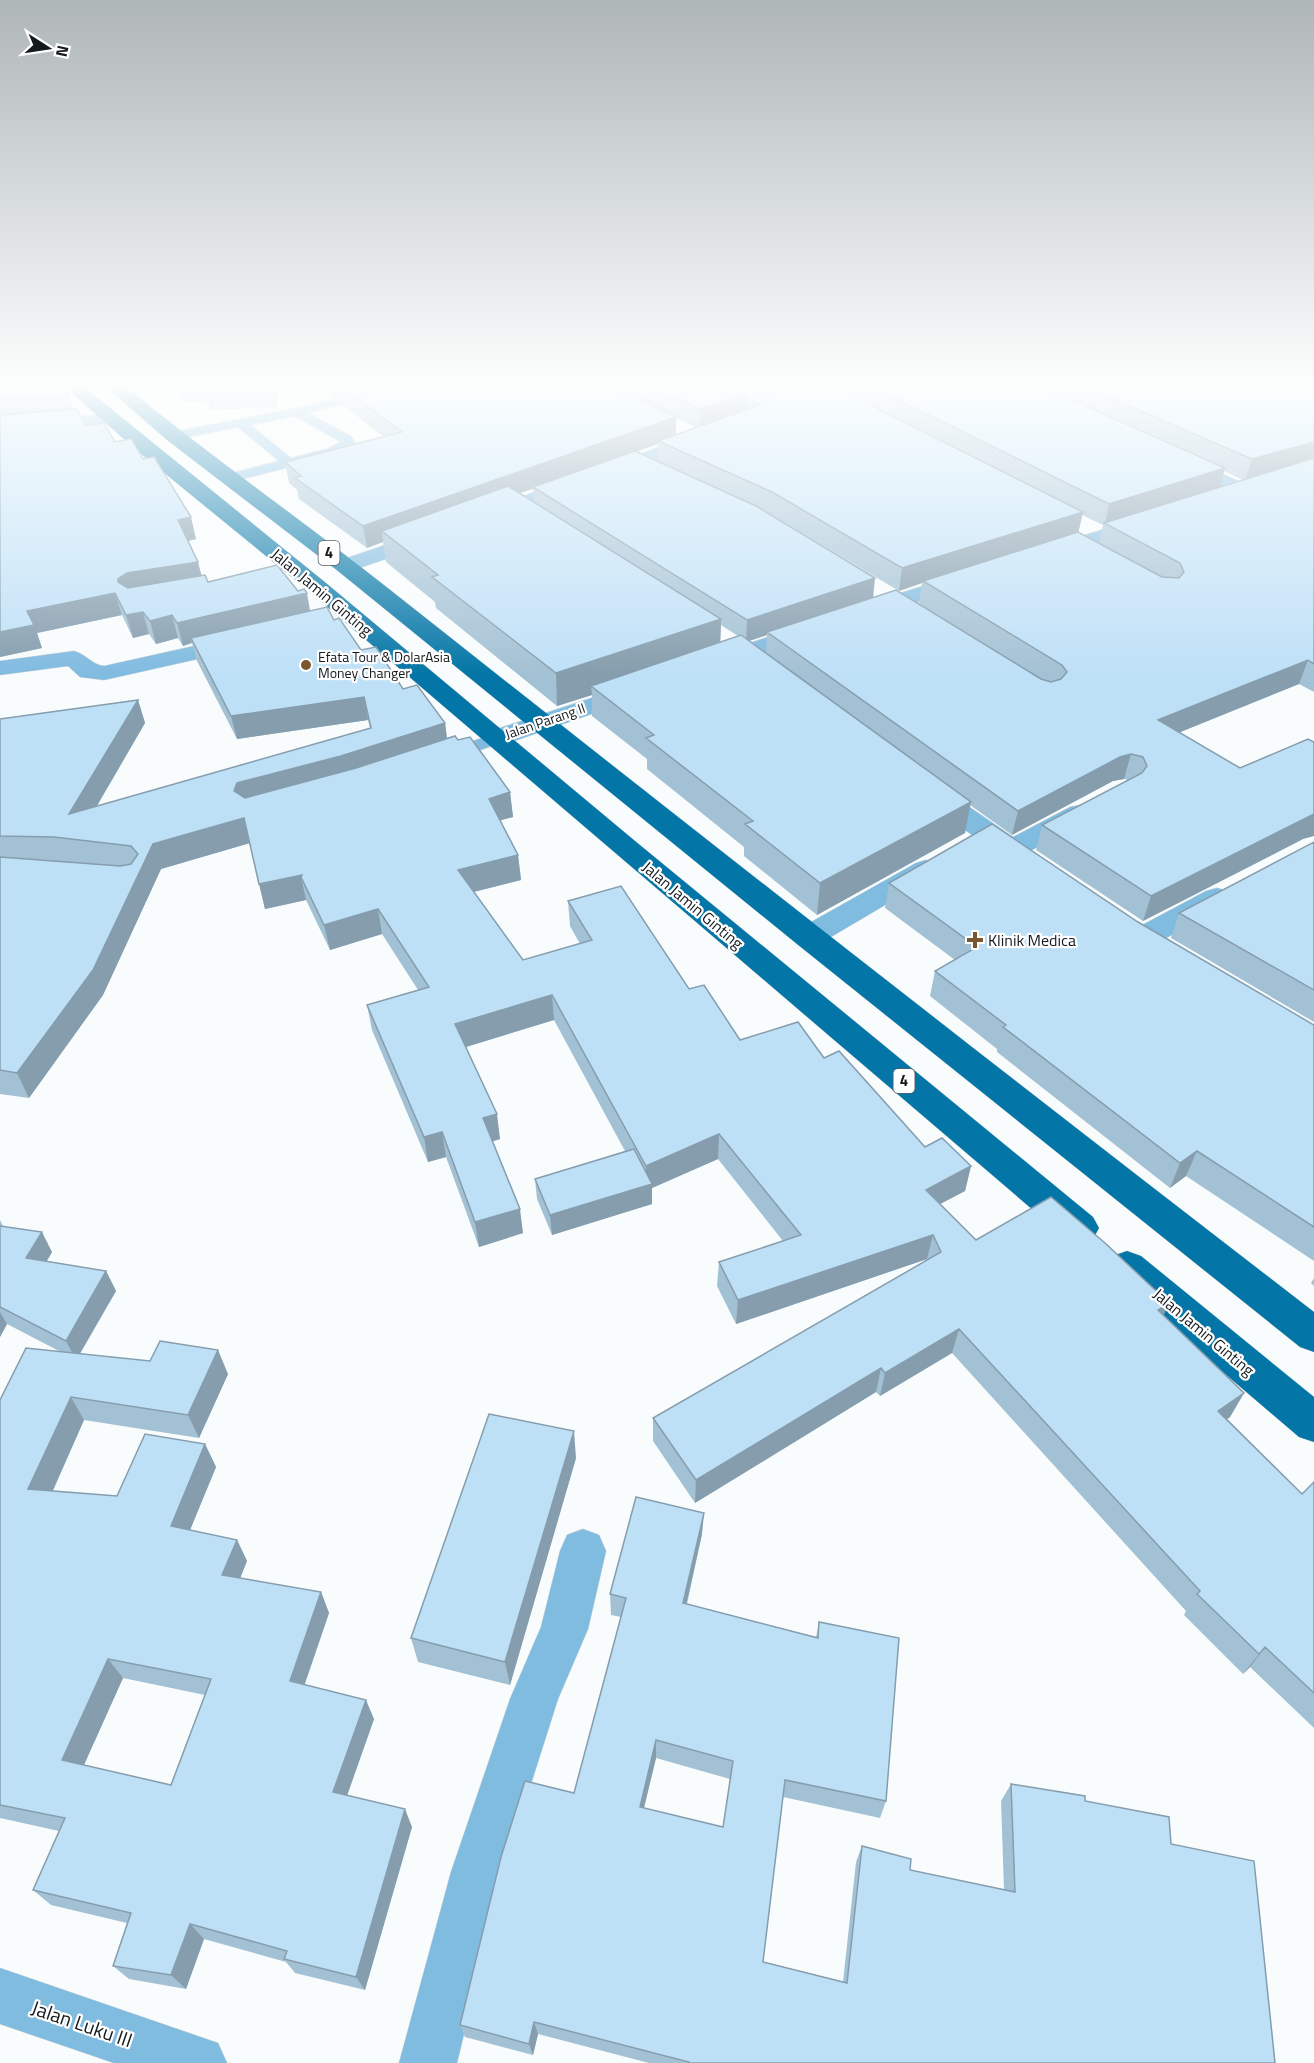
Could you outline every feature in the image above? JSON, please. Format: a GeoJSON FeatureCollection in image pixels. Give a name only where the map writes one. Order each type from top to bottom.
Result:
{"type":"FeatureCollection","features":[{"type":"Feature","properties":{"kind":"highway","name":"Jalan Jamin Ginting"},"geometry":{"type":"LineString","coordinates":[[184,482],[294,577],[352,616],[494,739],[1314,1423]]}},
{"type":"Feature","properties":{"kind":"highway","name":"Jalan Jamin Ginting"},"geometry":{"type":"LineString","coordinates":[[236,482],[346,566],[808,937],[1314,1335]]}},
{"type":"Feature","properties":{"kind":"street"},"geometry":{"type":"LineString","coordinates":[[469,522],[577,482]]}},
{"type":"Feature","properties":{"kind":"street"},"geometry":{"type":"LineString","coordinates":[[1212,501],[1255,487],[1242,482]]}},
{"type":"Feature","properties":{"kind":"street"},"geometry":{"type":"LineString","coordinates":[[513,506],[533,519]]}},
{"type":"Feature","properties":{"kind":"street"},"geometry":{"type":"LineString","coordinates":[[1032,559],[1080,535],[1104,536],[1169,515]]}},
{"type":"Feature","properties":{"kind":"street"},"geometry":{"type":"LineString","coordinates":[[346,566],[446,530]]}},
{"type":"Feature","properties":{"kind":"street"},"geometry":{"type":"LineString","coordinates":[[1080,535],[1106,561]]}},
{"type":"Feature","properties":{"kind":"street"},"geometry":{"type":"LineString","coordinates":[[698,669],[733,647],[835,622],[886,595],[986,573]]}},
{"type":"Feature","properties":{"kind":"street"},"geometry":{"type":"LineString","coordinates":[[886,595],[926,620]]}},
{"type":"Feature","properties":{"kind":"street"},"geometry":{"type":"LineString","coordinates":[[320,624],[352,616]]}},
{"type":"Feature","properties":{"kind":"street"},"geometry":{"type":"LineString","coordinates":[[0,668],[74,658],[89,672],[104,673],[256,639]]}},
{"type":"Feature","properties":{"kind":"street"},"geometry":{"type":"LineString","coordinates":[[733,647],[771,674]]}},
{"type":"Feature","properties":{"kind":"street","name":"Jalan Parang II"},"geometry":{"type":"LineString","coordinates":[[494,739],[653,684]]}},
{"type":"Feature","properties":{"kind":"street"},"geometry":{"type":"LineString","coordinates":[[914,780],[1039,869]]}},
{"type":"Feature","properties":{"kind":"street"},"geometry":{"type":"LineString","coordinates":[[808,937],[953,854],[999,842],[1103,800]]}},
{"type":"Feature","properties":{"kind":"street"},"geometry":{"type":"LineString","coordinates":[[1173,956],[1132,931],[1243,885]]}},
{"type":"Feature","properties":{"kind":"street"},"geometry":{"type":"LineString","coordinates":[[428,2063],[477,1872],[534,1699],[564,1629],[584,1551]]}},
{"type":"Feature","properties":{"kind":"street","name":"Jalan Luku III"},"geometry":{"type":"LineString","coordinates":[[0,1996],[198,2063]]}},
{"type":"Feature","properties":{"kind":"lane"},"geometry":{"type":"LineString","coordinates":[[426,763],[494,739]]}},
{"type":"Feature","properties":{"kind":"building"},"geometry":{"type":"Polygon","coordinates":[[[0,482],[170,482],[191,517],[178,520],[198,562],[127,573],[118,579],[118,582],[128,588],[205,575],[208,582],[277,565],[298,591],[304,589],[307,593],[177,623],[172,615],[150,621],[143,612],[126,615],[115,593],[27,611],[34,625],[0,632],[0,482]]]}},
{"type":"Feature","properties":{"kind":"building"},"geometry":{"type":"Polygon","coordinates":[[[301,482],[489,482],[363,526],[301,482]]]}},
{"type":"Feature","properties":{"kind":"building"},"geometry":{"type":"Polygon","coordinates":[[[546,482],[704,482],[756,506],[875,578],[747,620],[533,487],[546,482]]]}},
{"type":"Feature","properties":{"kind":"building"},"geometry":{"type":"Polygon","coordinates":[[[750,482],[1024,482],[1083,512],[902,568],[772,492],[750,482]]]}},
{"type":"Feature","properties":{"kind":"building"},"geometry":{"type":"Polygon","coordinates":[[[1065,482],[1179,482],[1109,504],[1065,482]]]}},
{"type":"Feature","properties":{"kind":"building"},"geometry":{"type":"Polygon","coordinates":[[[1236,482],[1314,482],[1314,664],[1308,660],[1158,720],[1240,768],[1308,739],[1314,742],[1314,814],[1151,896],[1042,825],[1142,773],[1147,766],[1143,757],[1131,754],[1120,757],[1018,811],[767,632],[896,590],[1041,679],[1051,682],[1061,679],[1067,672],[1062,665],[923,581],[1078,532],[1162,577],[1179,578],[1184,572],[1180,563],[1104,523],[1236,482]]]}},
{"type":"Feature","properties":{"kind":"building"},"geometry":{"type":"Polygon","coordinates":[[[508,486],[721,619],[556,673],[432,577],[438,575],[382,531],[508,486]]]}},
{"type":"Feature","properties":{"kind":"building"},"geometry":{"type":"Polygon","coordinates":[[[327,607],[334,620],[339,618],[361,650],[376,647],[403,689],[417,685],[445,723],[341,756],[237,783],[234,791],[245,798],[356,768],[455,736],[458,740],[470,737],[510,792],[489,799],[518,855],[458,870],[523,960],[592,940],[568,901],[621,886],[689,989],[704,985],[740,1040],[798,1022],[824,1058],[839,1051],[925,1147],[942,1138],[971,1166],[926,1190],[976,1240],[1051,1197],[1105,1243],[1169,1303],[1158,1310],[1244,1393],[1218,1411],[1302,1494],[1314,1482],[1314,1693],[1265,1647],[1259,1654],[1197,1594],[1200,1591],[959,1329],[885,1373],[881,1368],[696,1480],[653,1418],[941,1252],[933,1235],[738,1300],[719,1262],[801,1235],[719,1134],[646,1166],[552,995],[455,1024],[497,1114],[483,1118],[520,1209],[475,1222],[442,1132],[424,1137],[367,1005],[429,987],[378,909],[324,925],[302,875],[259,884],[244,818],[153,844],[93,970],[17,1073],[0,1070],[0,857],[120,866],[131,864],[138,854],[131,846],[54,837],[0,836],[0,719],[138,700],[69,814],[371,728],[364,697],[231,716],[191,638],[327,607]]]}},
{"type":"Feature","properties":{"kind":"building"},"geometry":{"type":"Polygon","coordinates":[[[741,635],[971,802],[820,883],[745,824],[753,821],[646,738],[654,735],[591,686],[741,635]]]}},
{"type":"Feature","properties":{"kind":"building"},"geometry":{"type":"Polygon","coordinates":[[[992,824],[1138,922],[1314,1025],[1314,1227],[1197,1151],[1180,1163],[1003,1027],[1006,1025],[935,971],[977,947],[889,883],[992,824]]]}},
{"type":"Feature","properties":{"kind":"building"},"geometry":{"type":"Polygon","coordinates":[[[1314,842],[1314,990],[1179,913],[1314,842]]]}},
{"type":"Feature","properties":{"kind":"building"},"geometry":{"type":"Polygon","coordinates":[[[634,1149],[652,1184],[550,1215],[535,1179],[634,1149]]]}},
{"type":"Feature","properties":{"kind":"building"},"geometry":{"type":"Polygon","coordinates":[[[0,1226],[42,1232],[26,1258],[106,1271],[66,1341],[0,1307],[0,1226]]]}},
{"type":"Feature","properties":{"kind":"building"},"geometry":{"type":"Polygon","coordinates":[[[160,1341],[218,1350],[188,1415],[71,1397],[28,1489],[117,1496],[145,1434],[205,1444],[171,1526],[237,1540],[222,1575],[321,1592],[290,1681],[366,1700],[333,1792],[405,1809],[356,1977],[284,1959],[287,1951],[190,1924],[171,1975],[113,1966],[131,1913],[33,1890],[65,1818],[0,1805],[0,1400],[26,1348],[150,1361],[160,1341]],[[108,1659],[62,1760],[171,1785],[211,1679],[108,1659]]]}},
{"type":"Feature","properties":{"kind":"building"},"geometry":{"type":"Polygon","coordinates":[[[489,1414],[574,1431],[505,1662],[411,1638],[489,1414]]]}},
{"type":"Feature","properties":{"kind":"building"},"geometry":{"type":"Polygon","coordinates":[[[636,1497],[704,1513],[683,1603],[818,1638],[819,1622],[899,1638],[886,1801],[785,1780],[763,1962],[847,1983],[862,1846],[911,1859],[910,1870],[1015,1892],[1011,1784],[1085,1796],[1085,1801],[1169,1817],[1171,1844],[1254,1861],[1275,2063],[689,2063],[534,2022],[529,2044],[460,2025],[501,1857],[525,1781],[574,1793],[626,1598],[610,1594],[636,1497]],[[656,1740],[640,1807],[723,1827],[733,1761],[656,1740]]]}},
{"type":"Feature","properties":{"kind":"place","name":"Efata Tour & DolarAsia Money Changer"},"geometry":{"type":"Point","coordinates":[306,665]}},
{"type":"Feature","properties":{"kind":"place","name":"Klinik Medica"},"geometry":{"type":"Point","coordinates":[975,940]}}]}
